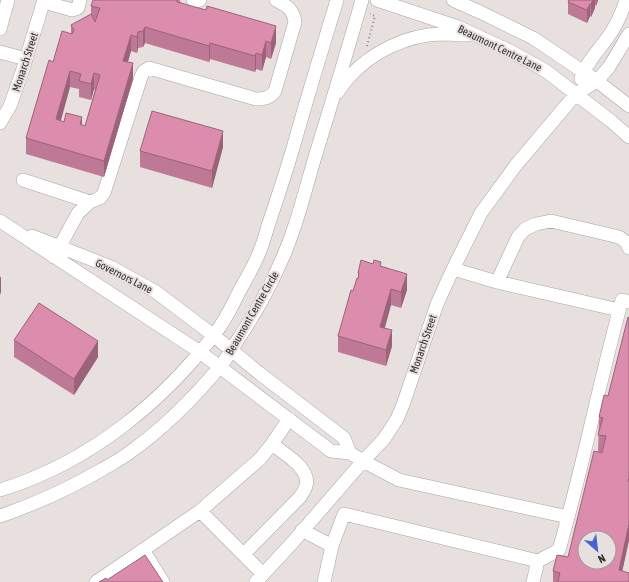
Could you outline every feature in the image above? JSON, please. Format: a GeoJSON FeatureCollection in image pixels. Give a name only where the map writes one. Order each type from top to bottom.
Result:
{"type":"FeatureCollection","features":[{"type":"Feature","properties":{"kind":"street"},"geometry":{"type":"LineString","coordinates":[[0,29],[8,0]]}},
{"type":"Feature","properties":{"kind":"street"},"geometry":{"type":"LineString","coordinates":[[44,1],[72,10],[78,8],[80,0]]}},
{"type":"Feature","properties":{"kind":"street"},"geometry":{"type":"LineString","coordinates":[[193,0],[200,0]]}},
{"type":"Feature","properties":{"kind":"street"},"geometry":{"type":"LineString","coordinates":[[57,252],[78,213],[90,202],[100,198],[104,193],[144,71],[149,68],[256,99],[265,99],[272,96],[275,91],[295,22],[293,14],[288,7],[276,0]]}},
{"type":"Feature","properties":{"kind":"street","name":"Beaumont Centre Circle"},"geometry":{"type":"LineString","coordinates":[[0,490],[41,474],[69,460],[98,444],[122,427],[151,403],[174,381],[200,352],[220,326],[259,252],[284,177],[337,0]]}},
{"type":"Feature","properties":{"kind":"street","name":"Beaumont Centre Circle"},"geometry":{"type":"LineString","coordinates":[[0,516],[57,494],[85,480],[126,456],[146,441],[195,395],[219,367],[231,350],[267,292],[286,248],[302,204],[362,0]]}},
{"type":"Feature","properties":{"kind":"street","name":"Beaumont Centre Lane"},"geometry":{"type":"LineString","coordinates":[[376,0],[458,27],[510,51],[546,71],[611,121],[629,137]]}},
{"type":"Feature","properties":{"kind":"street"},"geometry":{"type":"LineString","coordinates":[[576,94],[583,71],[609,36],[626,0]]}},
{"type":"Feature","properties":{"kind":"street","name":"Monarch Street"},"geometry":{"type":"LineString","coordinates":[[0,123],[10,106],[44,1]]}},
{"type":"Feature","properties":{"kind":"street","name":"Beaumont Centre Lane"},"geometry":{"type":"LineString","coordinates":[[458,2],[533,38],[583,71],[629,106]]}},
{"type":"Feature","properties":{"kind":"street"},"geometry":{"type":"LineString","coordinates":[[333,98],[349,77],[364,63],[399,42],[440,34],[476,35]]}},
{"type":"Feature","properties":{"kind":"street"},"geometry":{"type":"LineString","coordinates":[[576,94],[597,81],[609,68],[629,34]]}},
{"type":"Feature","properties":{"kind":"street"},"geometry":{"type":"LineString","coordinates":[[0,52],[26,59]]}},
{"type":"Feature","properties":{"kind":"street","name":"Monarch Street"},"geometry":{"type":"LineString","coordinates":[[260,578],[384,439],[397,419],[404,402],[437,304],[452,269],[481,213],[516,165],[576,94]]}},
{"type":"Feature","properties":{"kind":"street"},"geometry":{"type":"LineString","coordinates":[[23,180],[90,202]]}},
{"type":"Feature","properties":{"kind":"street"},"geometry":{"type":"LineString","coordinates":[[497,282],[518,237],[526,229],[536,224],[551,221],[619,237],[626,242],[629,248]]}},
{"type":"Feature","properties":{"kind":"street","name":"Governors Lane"},"geometry":{"type":"LineString","coordinates":[[2,223],[57,252],[200,352],[331,451],[350,453],[344,438],[156,292],[111,267],[57,252]]}},
{"type":"Feature","properties":{"kind":"street"},"geometry":{"type":"LineString","coordinates":[[324,582],[332,546],[344,514],[538,561],[559,550],[610,344],[624,306],[497,282],[452,269]]}},
{"type":"Feature","properties":{"kind":"street"},"geometry":{"type":"LineString","coordinates":[[96,582],[200,511],[260,459],[289,419]]}},
{"type":"Feature","properties":{"kind":"street"},"geometry":{"type":"LineString","coordinates":[[244,554],[300,497],[306,487],[306,476],[300,466],[272,444]]}},
{"type":"Feature","properties":{"kind":"street"},"geometry":{"type":"LineString","coordinates":[[350,453],[399,480],[568,517]]}},
{"type":"Feature","properties":{"kind":"street"},"geometry":{"type":"LineString","coordinates":[[200,511],[244,554],[260,578]]}},
{"type":"Feature","properties":{"kind":"street"},"geometry":{"type":"LineString","coordinates":[[302,530],[332,546]]}},
{"type":"Feature","properties":{"kind":"street"},"geometry":{"type":"LineString","coordinates":[[143,550],[164,582]]}},
{"type":"Feature","properties":{"kind":"street"},"geometry":{"type":"LineString","coordinates":[[533,582],[538,561]]}},
{"type":"Feature","properties":{"kind":"path"},"geometry":{"type":"LineString","coordinates":[[367,47],[375,16],[368,14]]}},
{"type":"Feature","properties":{"kind":"building"},"geometry":{"type":"Polygon","coordinates":[[[93,0],[177,0],[177,2],[206,10],[207,6],[276,26],[271,43],[266,41],[262,55],[256,53],[255,56],[210,43],[209,46],[145,27],[143,31],[138,32],[137,37],[131,35],[123,61],[133,63],[104,161],[26,138],[49,60],[53,62],[62,31],[72,34],[74,30],[71,25],[91,14],[95,22],[100,8],[91,6],[93,0]],[[70,71],[56,119],[64,122],[66,113],[82,117],[80,124],[85,126],[100,75],[94,73],[91,84],[79,81],[81,74],[70,71]]]}},
{"type":"Feature","properties":{"kind":"building"},"geometry":{"type":"Polygon","coordinates":[[[569,0],[593,0],[587,10],[568,2],[569,0]]]}},
{"type":"Feature","properties":{"kind":"building"},"geometry":{"type":"Polygon","coordinates":[[[152,111],[223,131],[212,171],[140,151],[152,111]]]}},
{"type":"Feature","properties":{"kind":"building"},"geometry":{"type":"Polygon","coordinates":[[[361,260],[373,264],[374,260],[381,262],[380,266],[407,274],[401,292],[391,289],[380,327],[392,330],[386,350],[338,336],[351,290],[353,291],[357,278],[358,279],[361,260]]]}},
{"type":"Feature","properties":{"kind":"building"},"geometry":{"type":"Polygon","coordinates":[[[39,303],[98,341],[74,379],[14,340],[39,303]]]}},
{"type":"Feature","properties":{"kind":"building"},"geometry":{"type":"Polygon","coordinates":[[[628,317],[629,524],[619,570],[629,573],[629,582],[558,582],[560,573],[553,571],[557,555],[568,557],[594,451],[602,453],[606,436],[598,435],[603,418],[599,417],[604,395],[608,396],[628,317]]]}},
{"type":"Feature","properties":{"kind":"building"},"geometry":{"type":"Polygon","coordinates":[[[145,555],[163,582],[99,582],[106,578],[107,580],[145,555]]]}}]}
